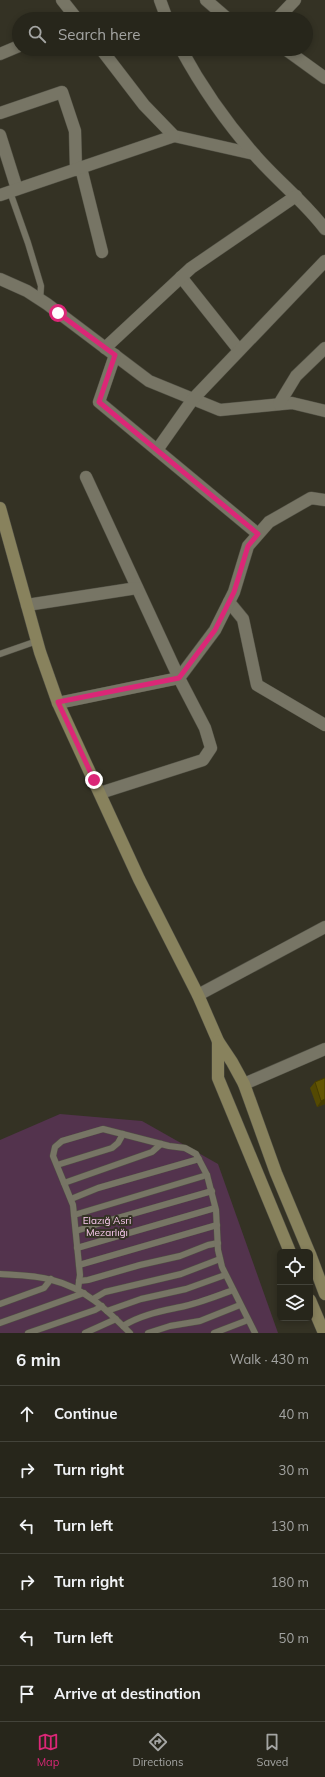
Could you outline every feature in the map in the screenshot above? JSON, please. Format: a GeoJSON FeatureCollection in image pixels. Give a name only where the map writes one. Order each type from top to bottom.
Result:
{"type":"FeatureCollection","features":[{"type":"Feature","properties":{"kind":"street"},"geometry":{"type":"LineString","coordinates":[[62,0],[71,12]]}},
{"type":"Feature","properties":{"kind":"street"},"geometry":{"type":"LineString","coordinates":[[160,0],[164,12]]}},
{"type":"Feature","properties":{"kind":"street"},"geometry":{"type":"LineString","coordinates":[[206,0],[220,12]]}},
{"type":"Feature","properties":{"kind":"street"},"geometry":{"type":"LineString","coordinates":[[284,12],[295,0]]}},
{"type":"Feature","properties":{"kind":"street"},"geometry":{"type":"LineString","coordinates":[[0,54],[12,49]]}},
{"type":"Feature","properties":{"kind":"street"},"geometry":{"type":"LineString","coordinates":[[106,56],[144,105],[174,136]]}},
{"type":"Feature","properties":{"kind":"street"},"geometry":{"type":"LineString","coordinates":[[185,56],[197,79],[254,154],[315,215],[325,228]]}},
{"type":"Feature","properties":{"kind":"street"},"geometry":{"type":"LineString","coordinates":[[294,56],[325,78]]}},
{"type":"Feature","properties":{"kind":"street"},"geometry":{"type":"LineString","coordinates":[[0,113],[62,92],[76,131],[79,169],[102,252]]}},
{"type":"Feature","properties":{"kind":"street"},"geometry":{"type":"LineString","coordinates":[[0,135],[9,192],[174,136],[254,154]]}},
{"type":"Feature","properties":{"kind":"street"},"geometry":{"type":"LineString","coordinates":[[258,534],[99,402],[110,352],[181,277],[191,268],[296,196]]}},
{"type":"Feature","properties":{"kind":"street"},"geometry":{"type":"LineString","coordinates":[[157,450],[193,399],[325,261]]}},
{"type":"Feature","properties":{"kind":"street"},"geometry":{"type":"LineString","coordinates":[[181,277],[240,350]]}},
{"type":"Feature","properties":{"kind":"street"},"geometry":{"type":"LineString","coordinates":[[0,279],[27,291],[149,381],[220,410],[292,403],[325,411]]}},
{"type":"Feature","properties":{"kind":"street"},"geometry":{"type":"LineString","coordinates":[[279,404],[296,376],[325,348]]}},
{"type":"Feature","properties":{"kind":"street"},"geometry":{"type":"LineString","coordinates":[[86,477],[179,678],[205,728],[211,748],[203,760],[100,793]]}},
{"type":"Feature","properties":{"kind":"street"},"geometry":{"type":"LineString","coordinates":[[58,702],[179,678],[215,630],[234,592],[248,546],[269,522],[311,498],[325,500]]}},
{"type":"Feature","properties":{"kind":"street"},"geometry":{"type":"LineString","coordinates":[[0,508],[37,641],[58,702],[139,879],[198,995],[218,1041],[244,1084],[276,1173],[308,1249]]}},
{"type":"Feature","properties":{"kind":"street"},"geometry":{"type":"LineString","coordinates":[[27,605],[137,588]]}},
{"type":"Feature","properties":{"kind":"street"},"geometry":{"type":"LineString","coordinates":[[229,602],[243,620],[257,686],[325,725]]}},
{"type":"Feature","properties":{"kind":"street"},"geometry":{"type":"LineString","coordinates":[[198,995],[325,927]]}},
{"type":"Feature","properties":{"kind":"street"},"geometry":{"type":"LineString","coordinates":[[218,1041],[218,1078],[289,1249]]}},
{"type":"Feature","properties":{"kind":"street"},"geometry":{"type":"LineString","coordinates":[[244,1084],[325,1049]]}},
{"type":"Feature","properties":{"kind":"street"},"geometry":{"type":"LineString","coordinates":[[313,1261],[325,1294]]}},
{"type":"Feature","properties":{"kind":"street"},"geometry":{"type":"LineString","coordinates":[[313,1307],[324,1333]]}},
{"type":"Feature","properties":{"kind":"lane"},"geometry":{"type":"LineString","coordinates":[[9,192],[28,243],[41,286],[40,300]]}},
{"type":"Feature","properties":{"kind":"lane"},"geometry":{"type":"LineString","coordinates":[[0,654],[37,641]]}},
{"type":"Feature","properties":{"kind":"lane"},"geometry":{"type":"LineString","coordinates":[[78,1289],[79,1265],[74,1215],[71,1199],[53,1152],[58,1144],[62,1141],[104,1129],[161,1144],[189,1149],[196,1154],[199,1159],[207,1175],[212,1191],[220,1258],[225,1274],[255,1333]]}},
{"type":"Feature","properties":{"kind":"lane"},"geometry":{"type":"LineString","coordinates":[[57,1165],[112,1148],[118,1143],[122,1134]]}},
{"type":"Feature","properties":{"kind":"lane"},"geometry":{"type":"LineString","coordinates":[[64,1183],[152,1152],[161,1144]]}},
{"type":"Feature","properties":{"kind":"lane"},"geometry":{"type":"LineString","coordinates":[[71,1199],[98,1188],[199,1159]]}},
{"type":"Feature","properties":{"kind":"lane"},"geometry":{"type":"LineString","coordinates":[[74,1215],[207,1175]]}},
{"type":"Feature","properties":{"kind":"lane"},"geometry":{"type":"LineString","coordinates":[[76,1231],[212,1191]]}},
{"type":"Feature","properties":{"kind":"lane"},"geometry":{"type":"LineString","coordinates":[[77,1248],[215,1208]]}},
{"type":"Feature","properties":{"kind":"lane"},"geometry":{"type":"LineString","coordinates":[[79,1265],[217,1225]]}},
{"type":"Feature","properties":{"kind":"lane"},"geometry":{"type":"LineString","coordinates":[[79,1281],[180,1256],[202,1247],[218,1243]]}},
{"type":"Feature","properties":{"kind":"lane"},"geometry":{"type":"LineString","coordinates":[[93,1299],[105,1292],[181,1274],[220,1258]]}},
{"type":"Feature","properties":{"kind":"lane"},"geometry":{"type":"LineString","coordinates":[[0,1274],[51,1279],[78,1289],[102,1306],[128,1333]]}},
{"type":"Feature","properties":{"kind":"lane"},"geometry":{"type":"LineString","coordinates":[[107,1311],[141,1298],[186,1289],[225,1274]]}},
{"type":"Feature","properties":{"kind":"lane"},"geometry":{"type":"LineString","coordinates":[[0,1304],[44,1288],[51,1279]]}},
{"type":"Feature","properties":{"kind":"lane"},"geometry":{"type":"LineString","coordinates":[[122,1326],[134,1319],[198,1303],[233,1290]]}},
{"type":"Feature","properties":{"kind":"lane"},"geometry":{"type":"LineString","coordinates":[[0,1323],[84,1292]]}},
{"type":"Feature","properties":{"kind":"lane"},"geometry":{"type":"LineString","coordinates":[[148,1333],[170,1326],[200,1321],[240,1305]]}},
{"type":"Feature","properties":{"kind":"lane"},"geometry":{"type":"LineString","coordinates":[[28,1333],[95,1310],[102,1306]]}},
{"type":"Feature","properties":{"kind":"lane"},"geometry":{"type":"LineString","coordinates":[[85,1333],[116,1319]]}},
{"type":"Feature","properties":{"kind":"lane"},"geometry":{"type":"LineString","coordinates":[[214,1333],[248,1320]]}},
{"type":"Feature","properties":{"kind":"green space","name":"Elazığ Asri Mezarlığı"},"geometry":{"type":"Polygon","coordinates":[[[60,1114],[142,1121],[218,1164],[278,1333],[0,1333],[0,1140],[60,1114]]]}},
{"type":"Feature","properties":{"kind":"building"},"geometry":{"type":"Polygon","coordinates":[[[325,1078],[325,1099],[321,1101],[315,1082],[325,1078]]]}},
{"type":"Feature","properties":{"kind":"route"},"geometry":{"type":"LineString","coordinates":[[58,313],[115,355],[99,402],[258,534],[248,546],[234,592],[215,630],[179,678],[58,702],[94,780]]}}]}
